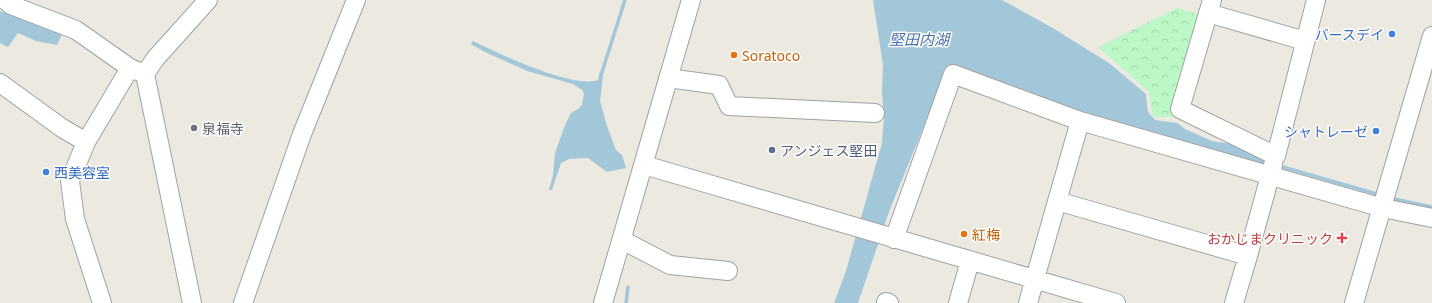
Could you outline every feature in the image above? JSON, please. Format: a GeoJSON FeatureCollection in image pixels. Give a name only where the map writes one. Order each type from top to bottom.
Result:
{"type":"FeatureCollection","features":[{"type":"Feature","properties":{"kind":"street"},"geometry":{"type":"LineString","coordinates":[[5,0],[11,5],[76,30],[137,71],[192,303]]}},
{"type":"Feature","properties":{"kind":"street"},"geometry":{"type":"LineString","coordinates":[[102,303],[75,219],[70,181],[86,142],[137,71],[155,59],[208,0]]}},
{"type":"Feature","properties":{"kind":"street"},"geometry":{"type":"LineString","coordinates":[[243,303],[302,134],[356,0]]}},
{"type":"Feature","properties":{"kind":"street"},"geometry":{"type":"LineString","coordinates":[[603,303],[691,0]]}},
{"type":"Feature","properties":{"kind":"street"},"geometry":{"type":"LineString","coordinates":[[1234,303],[1276,156],[1316,0]]}},
{"type":"Feature","properties":{"kind":"street"},"geometry":{"type":"LineString","coordinates":[[1276,156],[1180,109],[1210,7],[1305,41]]}},
{"type":"Feature","properties":{"kind":"street"},"geometry":{"type":"LineString","coordinates":[[1354,303],[1432,36]]}},
{"type":"Feature","properties":{"kind":"street"},"geometry":{"type":"LineString","coordinates":[[888,237],[953,74],[1080,121],[1383,208],[1432,218]]}},
{"type":"Feature","properties":{"kind":"street"},"geometry":{"type":"LineString","coordinates":[[668,78],[718,85],[729,106],[875,113]]}},
{"type":"Feature","properties":{"kind":"street"},"geometry":{"type":"LineString","coordinates":[[0,83],[62,128],[86,142]]}},
{"type":"Feature","properties":{"kind":"street"},"geometry":{"type":"LineString","coordinates":[[1028,303],[1080,121]]}},
{"type":"Feature","properties":{"kind":"street"},"geometry":{"type":"LineString","coordinates":[[644,165],[1035,279],[1086,299],[1116,303]]}},
{"type":"Feature","properties":{"kind":"street"},"geometry":{"type":"LineString","coordinates":[[1057,200],[1248,256]]}},
{"type":"Feature","properties":{"kind":"street"},"geometry":{"type":"LineString","coordinates":[[622,240],[670,265],[728,271]]}},
{"type":"Feature","properties":{"kind":"street"},"geometry":{"type":"LineString","coordinates":[[958,303],[970,261]]}},
{"type":"Feature","properties":{"kind":"green space"},"geometry":{"type":"Polygon","coordinates":[[[1177,8],[1201,15],[1176,99],[1173,117],[1153,117],[1149,92],[1098,47],[1177,8]]]}},
{"type":"Feature","properties":{"kind":"water","name":"堅田内湖"},"geometry":{"type":"Polygon","coordinates":[[[873,0],[1002,0],[1051,27],[1109,63],[1146,94],[1148,112],[1155,120],[1177,123],[1185,129],[1212,141],[1237,145],[1265,159],[1263,167],[1119,126],[949,65],[890,209],[858,303],[834,303],[846,271],[882,143],[884,117],[882,92],[883,65],[873,0]]]}},
{"type":"Feature","properties":{"kind":"water"},"geometry":{"type":"Polygon","coordinates":[[[0,11],[62,34],[57,45],[36,41],[18,33],[8,47],[0,43],[0,11]]]}},
{"type":"Feature","properties":{"kind":"water"},"geometry":{"type":"Polygon","coordinates":[[[473,41],[517,61],[554,75],[586,81],[598,80],[599,74],[603,76],[600,101],[616,150],[622,155],[626,168],[607,172],[588,158],[569,159],[561,163],[552,190],[549,190],[553,175],[555,153],[571,113],[582,105],[584,94],[582,90],[573,84],[527,71],[483,51],[471,44],[473,41]]]}},
{"type":"Feature","properties":{"kind":"waterway"},"geometry":{"type":"LineString","coordinates":[[601,75],[625,0]]}},
{"type":"Feature","properties":{"kind":"waterway"},"geometry":{"type":"LineString","coordinates":[[1279,166],[1380,195]]}},
{"type":"Feature","properties":{"kind":"waterway"},"geometry":{"type":"LineString","coordinates":[[1390,198],[1432,207]]}},
{"type":"Feature","properties":{"kind":"waterway"},"geometry":{"type":"LineString","coordinates":[[626,303],[628,287]]}},
{"type":"Feature","properties":{"kind":"place","name":"バースデイ"},"geometry":{"type":"Point","coordinates":[1392,34]}},
{"type":"Feature","properties":{"kind":"place","name":"Soratoco"},"geometry":{"type":"Point","coordinates":[734,55]}},
{"type":"Feature","properties":{"kind":"place","name":"泉福寺"},"geometry":{"type":"Point","coordinates":[194,128]}},
{"type":"Feature","properties":{"kind":"place","name":"シャトレーゼ"},"geometry":{"type":"Point","coordinates":[1376,131]}},
{"type":"Feature","properties":{"kind":"place","name":"アンジェス堅田"},"geometry":{"type":"Point","coordinates":[772,150]}},
{"type":"Feature","properties":{"kind":"place","name":"西美容室"},"geometry":{"type":"Point","coordinates":[46,172]}},
{"type":"Feature","properties":{"kind":"place","name":"紅梅"},"geometry":{"type":"Point","coordinates":[964,234]}},
{"type":"Feature","properties":{"kind":"place","name":"おかじまクリニック"},"geometry":{"type":"Point","coordinates":[1342,238]}}]}
